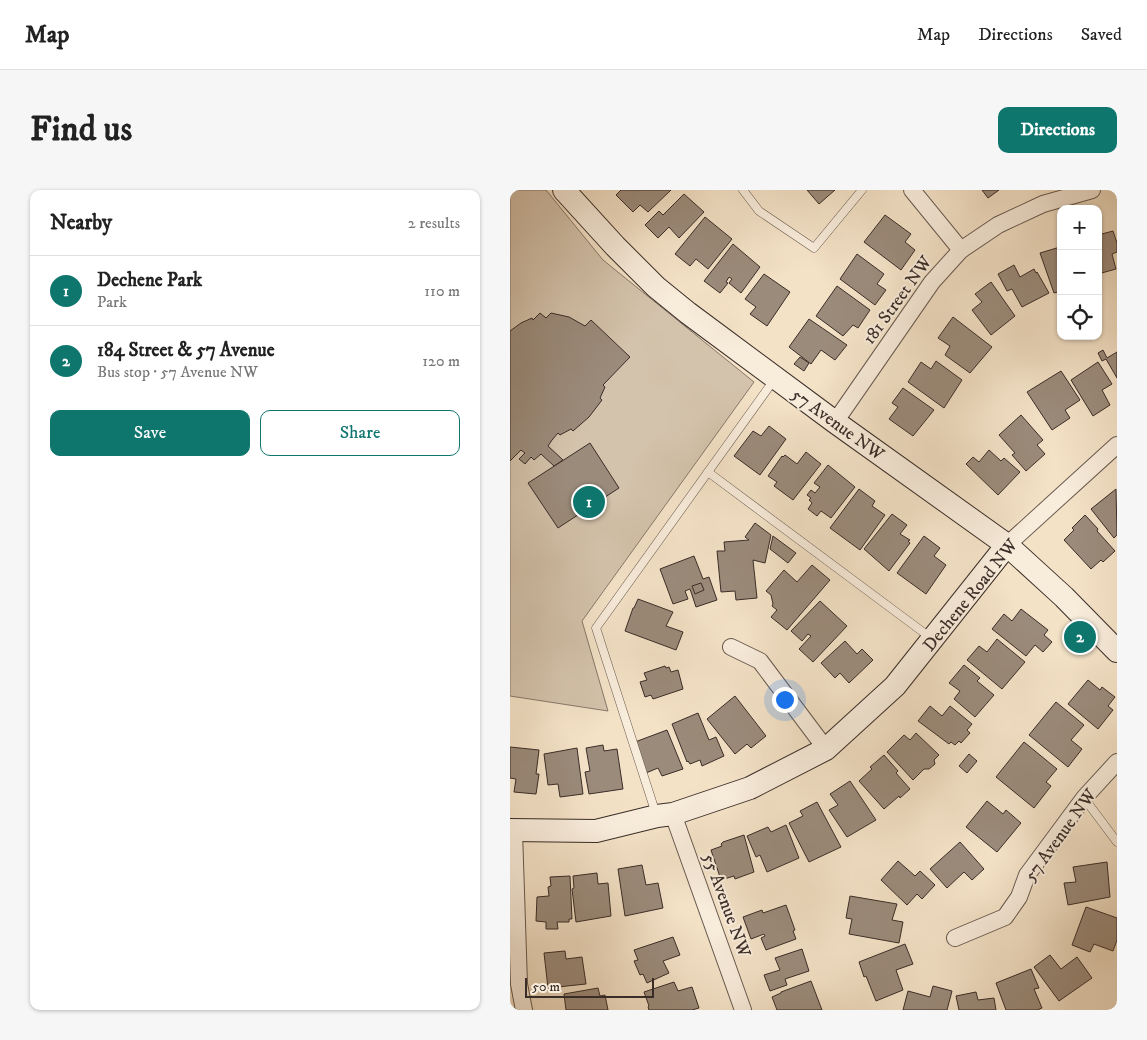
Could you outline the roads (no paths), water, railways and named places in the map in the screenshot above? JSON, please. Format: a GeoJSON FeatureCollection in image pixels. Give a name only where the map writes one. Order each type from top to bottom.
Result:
{"type":"FeatureCollection","features":[{"type":"Feature","properties":{"kind":"street","name":"57 Avenue NW"},"geometry":{"type":"LineString","coordinates":[[564,190],[615,246],[656,287],[775,378],[1007,546],[1064,597],[1117,651]]}},
{"type":"Feature","properties":{"kind":"street"},"geometry":{"type":"LineString","coordinates":[[912,190],[961,250]]}},
{"type":"Feature","properties":{"kind":"street","name":"181 Street NW"},"geometry":{"type":"LineString","coordinates":[[835,422],[932,282],[961,250],[998,225],[1043,204],[1092,190]]}},
{"type":"Feature","properties":{"kind":"street","name":"Dechene Road NW"},"geometry":{"type":"LineString","coordinates":[[524,1010],[519,984],[512,831],[596,831],[665,815],[750,788],[826,748],[895,686],[1007,546],[1117,445]]}},
{"type":"Feature","properties":{"kind":"street"},"geometry":{"type":"LineString","coordinates":[[731,647],[760,661],[826,748]]}},
{"type":"Feature","properties":{"kind":"street","name":"57 Avenue NW"},"geometry":{"type":"LineString","coordinates":[[954,938],[1005,917],[1019,897],[1027,874],[1084,798],[1117,762]]}},
{"type":"Feature","properties":{"kind":"street","name":"55 Avenue NW"},"geometry":{"type":"LineString","coordinates":[[665,815],[743,1010]]}},
{"type":"Feature","properties":{"kind":"lane"},"geometry":{"type":"LineString","coordinates":[[744,190],[759,211],[814,248],[862,190]]}},
{"type":"Feature","properties":{"kind":"lane"},"geometry":{"type":"LineString","coordinates":[[665,815],[596,628],[775,378]]}},
{"type":"Feature","properties":{"kind":"lane"},"geometry":{"type":"LineString","coordinates":[[708,472],[933,640]]}},
{"type":"Feature","properties":{"kind":"lane"},"geometry":{"type":"LineString","coordinates":[[1084,798],[1117,842]]}},
{"type":"Feature","properties":{"kind":"place","name":"Dechene Park"},"geometry":{"type":"Point","coordinates":[589,502]}},
{"type":"Feature","properties":{"kind":"place","name":"184 Street & 57 Avenue"},"geometry":{"type":"Point","coordinates":[1080,637]}}]}
